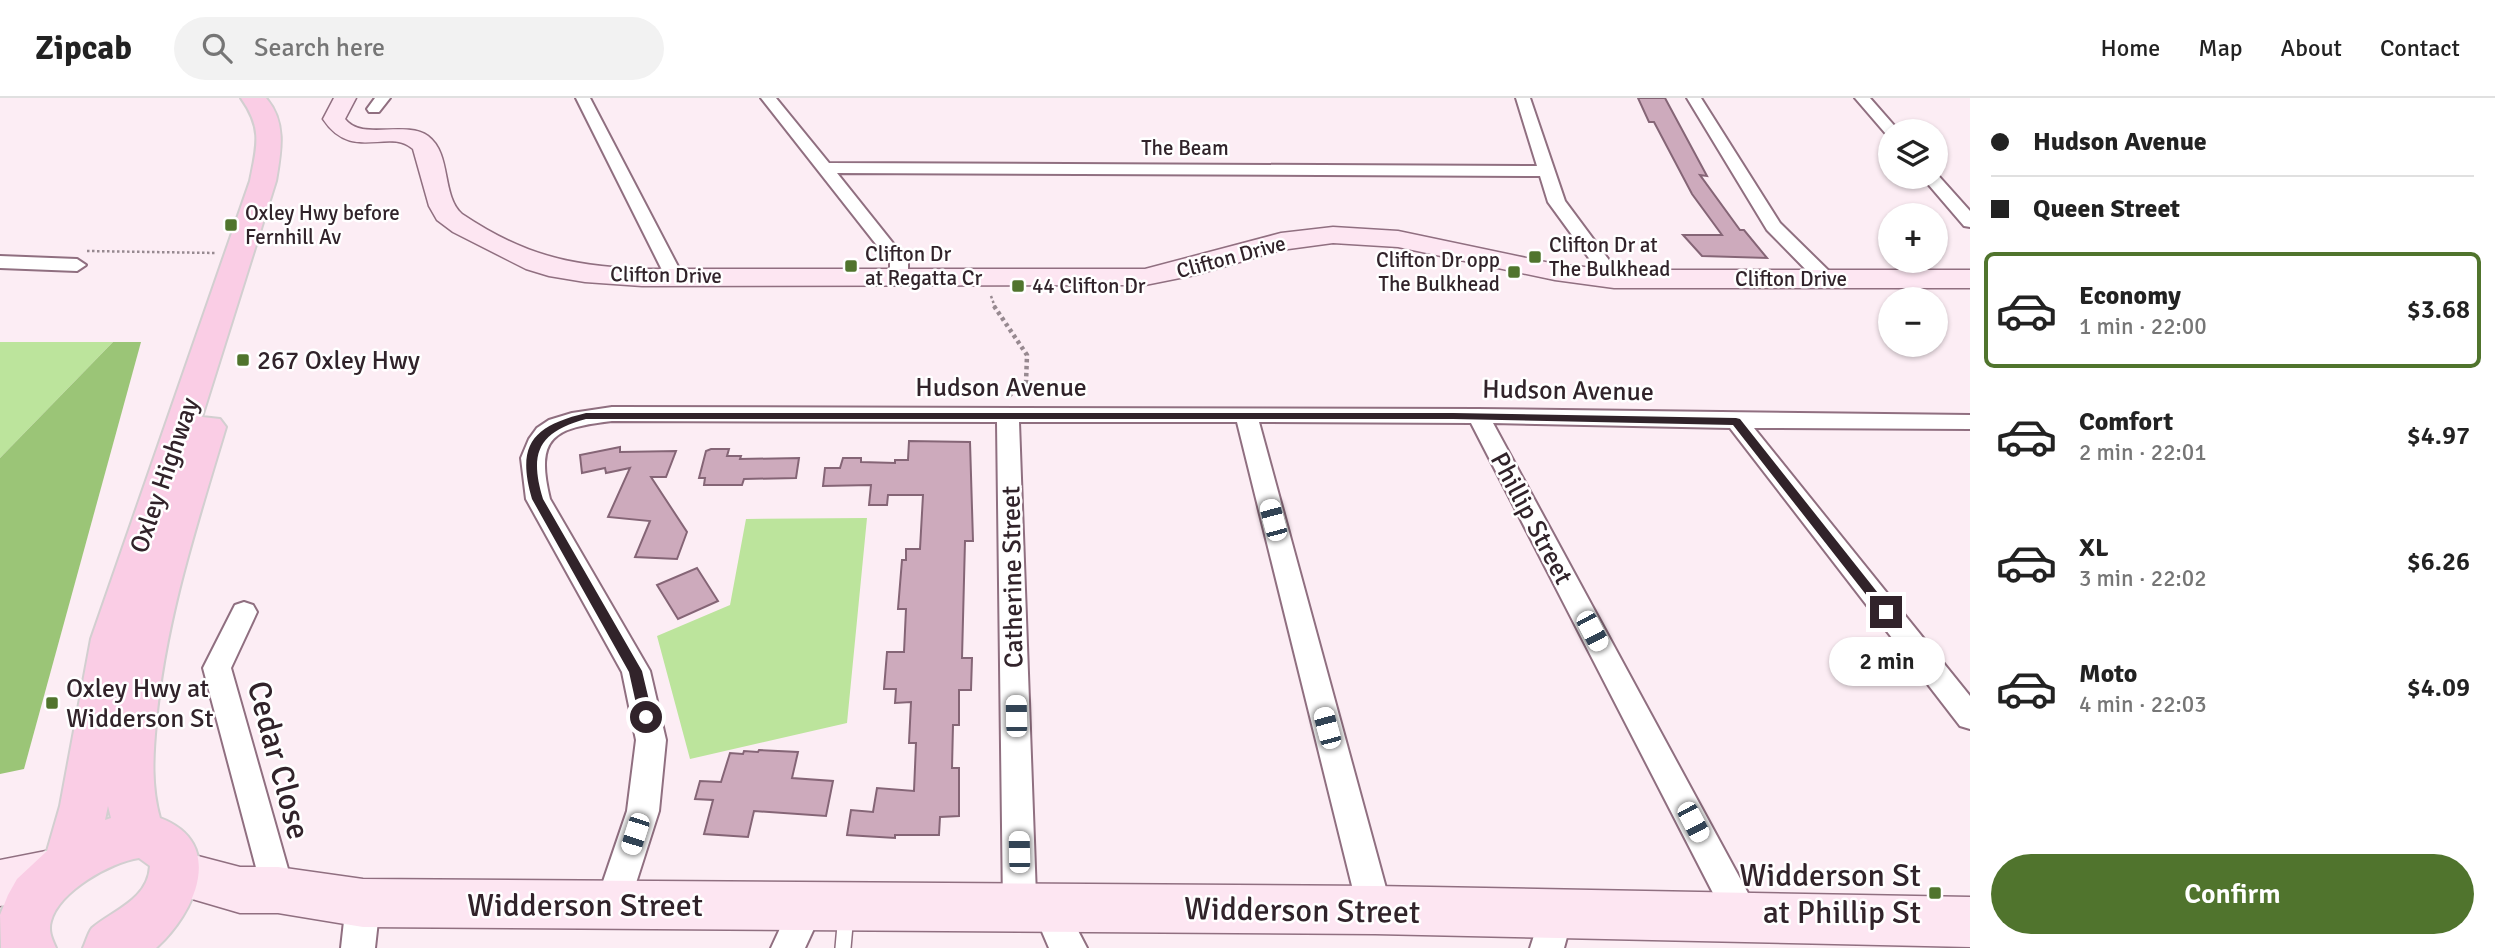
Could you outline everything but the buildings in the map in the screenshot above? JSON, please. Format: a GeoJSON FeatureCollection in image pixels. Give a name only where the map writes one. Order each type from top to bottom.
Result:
{"type":"FeatureCollection","features":[{"type":"Feature","properties":{"kind":"main road","name":"Oxley Highway"},"geometry":{"type":"LineString","coordinates":[[62,867],[84,806],[111,639],[262,181],[266,163],[267,119],[265,110],[253,98]]}},
{"type":"Feature","properties":{"kind":"main road","name":"Oxley Highway"},"geometry":{"type":"LineString","coordinates":[[141,836],[130,797],[128,761],[145,644],[168,555],[282,183],[287,132],[280,98]]}},
{"type":"Feature","properties":{"kind":"main road"},"geometry":{"type":"LineString","coordinates":[[13,919],[29,907],[62,867],[93,847],[118,839],[141,836],[156,839],[168,847],[174,858],[144,922]]}},
{"type":"Feature","properties":{"kind":"street","name":"Clifton Drive"},"geometry":{"type":"LineString","coordinates":[[345,98],[334,119],[340,128],[359,135],[410,137],[422,142],[445,214],[475,232],[550,268],[582,274],[1145,276],[1184,270],[1300,238],[1321,236],[1383,237],[1419,241],[1558,272],[1614,279],[1970,279]]}},
{"type":"Feature","properties":{"kind":"street"},"geometry":{"type":"LineString","coordinates":[[583,98],[674,276]]}},
{"type":"Feature","properties":{"kind":"street"},"geometry":{"type":"LineString","coordinates":[[768,98],[898,262],[899,276]]}},
{"type":"Feature","properties":{"kind":"street"},"geometry":{"type":"LineString","coordinates":[[1523,98],[1558,202],[1614,279]]}},
{"type":"Feature","properties":{"kind":"street"},"geometry":{"type":"LineString","coordinates":[[1694,98],[1773,226],[1826,279]]}},
{"type":"Feature","properties":{"kind":"street"},"geometry":{"type":"LineString","coordinates":[[1862,98],[1880,119]]}},
{"type":"Feature","properties":{"kind":"street","name":"The Beam"},"geometry":{"type":"LineString","coordinates":[[824,168],[1546,171]]}},
{"type":"Feature","properties":{"kind":"street"},"geometry":{"type":"LineString","coordinates":[[1941,189],[1970,222]]}},
{"type":"Feature","properties":{"kind":"street"},"geometry":{"type":"LineString","coordinates":[[0,262],[77,259]]}},
{"type":"Feature","properties":{"kind":"street","name":"Hudson Avenue"},"geometry":{"type":"LineString","coordinates":[[612,905],[643,811],[651,740],[636,671],[538,499],[531,478],[531,457],[540,438],[560,423],[586,416],[612,414],[1479,416],[1970,422]]}},
{"type":"Feature","properties":{"kind":"street","name":"Catherine Street"},"geometry":{"type":"LineString","coordinates":[[1008,415],[1046,921]]}},
{"type":"Feature","properties":{"kind":"street"},"geometry":{"type":"LineString","coordinates":[[1245,416],[1375,910]]}},
{"type":"Feature","properties":{"kind":"street","name":"Phillip Street"},"geometry":{"type":"LineString","coordinates":[[1479,416],[1743,917]]}},
{"type":"Feature","properties":{"kind":"street"},"geometry":{"type":"LineString","coordinates":[[1736,421],[1970,718]]}},
{"type":"Feature","properties":{"kind":"street","name":"Cedar Close"},"geometry":{"type":"LineString","coordinates":[[244,612],[217,668],[259,890]]}},
{"type":"Feature","properties":{"kind":"street","name":"Widderson Street"},"geometry":{"type":"LineString","coordinates":[[144,922],[259,890],[360,926],[612,905],[821,928],[1375,910],[1551,931],[1743,917],[1970,922]]}},
{"type":"Feature","properties":{"kind":"path"},"geometry":{"type":"LineString","coordinates":[[77,259],[219,253]]}},
{"type":"Feature","properties":{"kind":"path"},"geometry":{"type":"LineString","coordinates":[[990,288],[993,307],[1000,320],[1027,351],[1031,361],[1026,383],[1007,397],[1004,403],[1008,415]]}},
{"type":"Feature","properties":{"kind":"green space"},"geometry":{"type":"Polygon","coordinates":[[[0,342],[113,342],[0,458],[0,342]]]}},
{"type":"Feature","properties":{"kind":"green space"},"geometry":{"type":"Polygon","coordinates":[[[113,342],[141,342],[24,769],[0,774],[0,458],[113,342]]]}},
{"type":"Feature","properties":{"kind":"green space"},"geometry":{"type":"Polygon","coordinates":[[[867,518],[847,723],[690,759],[657,636],[730,605],[746,519],[867,518]]]}},
{"type":"Feature","properties":{"kind":"place","name":"Oxley Hwy before Fernhill Av"},"geometry":{"type":"Point","coordinates":[231,225]}},
{"type":"Feature","properties":{"kind":"place","name":"Clifton Dr at The Bulkhead"},"geometry":{"type":"Point","coordinates":[1535,257]}},
{"type":"Feature","properties":{"kind":"place","name":"Clifton Dr at Regatta Cr"},"geometry":{"type":"Point","coordinates":[851,266]}},
{"type":"Feature","properties":{"kind":"place","name":"Clifton Dr opp The Bulkhead"},"geometry":{"type":"Point","coordinates":[1514,272]}},
{"type":"Feature","properties":{"kind":"place","name":"44 Clifton Dr"},"geometry":{"type":"Point","coordinates":[1018,286]}},
{"type":"Feature","properties":{"kind":"place","name":"267 Oxley Hwy"},"geometry":{"type":"Point","coordinates":[243,360]}},
{"type":"Feature","properties":{"kind":"place","name":"Oxley Hwy at Widderson St"},"geometry":{"type":"Point","coordinates":[52,703]}},
{"type":"Feature","properties":{"kind":"place","name":"Widderson St at Phillip St"},"geometry":{"type":"Point","coordinates":[1935,893]}},
{"type":"Feature","properties":{"kind":"route"},"geometry":{"type":"LineString","coordinates":[[646,717],[636,671],[538,499],[531,478],[531,457],[540,438],[560,423],[586,416],[1453,416],[1736,421],[1886,612]]}}]}
